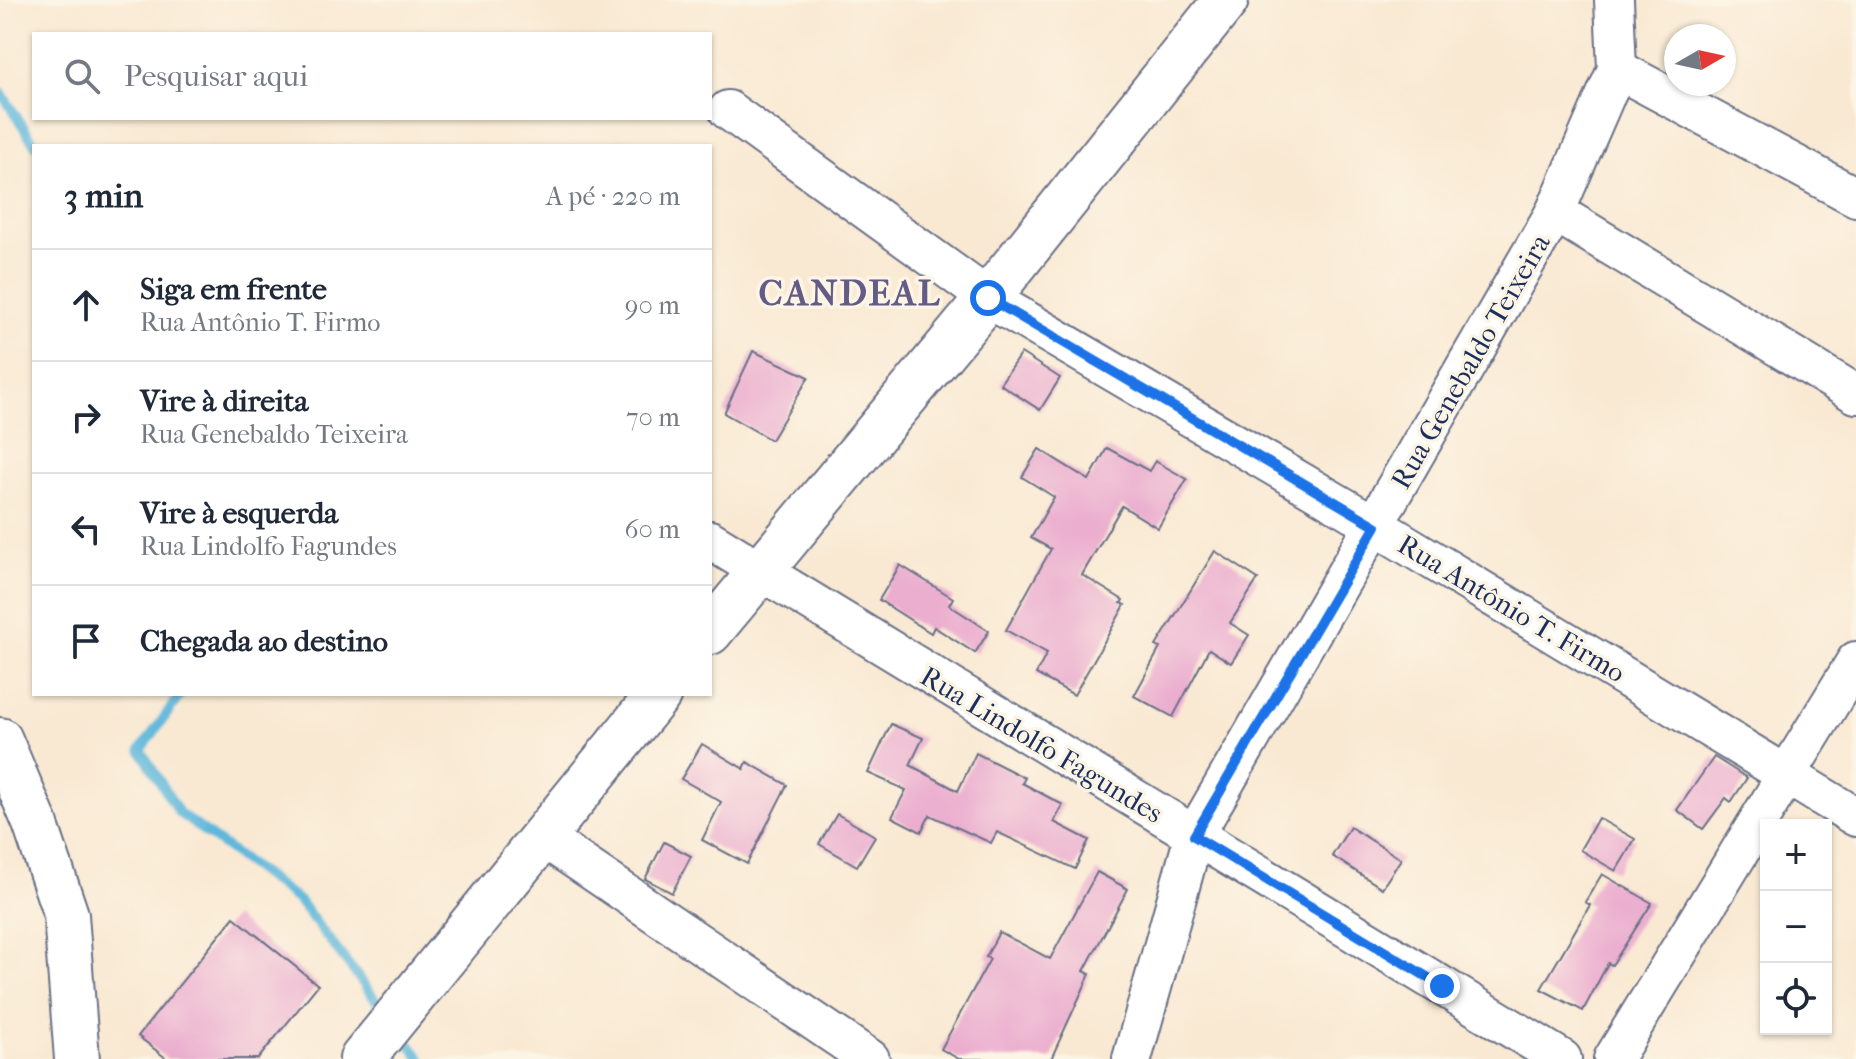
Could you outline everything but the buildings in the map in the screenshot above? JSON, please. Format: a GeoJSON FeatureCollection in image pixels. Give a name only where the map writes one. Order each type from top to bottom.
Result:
{"type":"FeatureCollection","features":[{"type":"Feature","properties":{"kind":"main road"},"geometry":{"type":"LineString","coordinates":[[712,630],[988,298],[1214,4]]}},
{"type":"Feature","properties":{"kind":"main road"},"geometry":{"type":"LineString","coordinates":[[362,1059],[657,696]]}},
{"type":"Feature","properties":{"kind":"main road"},"geometry":{"type":"LineString","coordinates":[[0,740],[35,823],[66,915],[77,1059]]}},
{"type":"Feature","properties":{"kind":"street","name":"Rua Genebaldo Teixeira"},"geometry":{"type":"LineString","coordinates":[[1132,1059],[1194,836],[1555,212],[1617,69],[1614,0]]}},
{"type":"Feature","properties":{"kind":"street"},"geometry":{"type":"LineString","coordinates":[[1617,69],[1856,197]]}},
{"type":"Feature","properties":{"kind":"street","name":"Rua Antônio T. Firmo"},"geometry":{"type":"LineString","coordinates":[[728,110],[988,298],[1376,526],[1787,772],[1856,817]]}},
{"type":"Feature","properties":{"kind":"street"},"geometry":{"type":"LineString","coordinates":[[1555,212],[1856,394]]}},
{"type":"Feature","properties":{"kind":"street","name":"Rua Lindolfo Fagundes"},"geometry":{"type":"LineString","coordinates":[[712,541],[1551,1052]]}},
{"type":"Feature","properties":{"kind":"street"},"geometry":{"type":"LineString","coordinates":[[1613,1059],[1856,661]]}},
{"type":"Feature","properties":{"kind":"street"},"geometry":{"type":"LineString","coordinates":[[541,836],[870,1059]]}},
{"type":"Feature","properties":{"kind":"waterway"},"geometry":{"type":"LineString","coordinates":[[0,91],[35,144]]}},
{"type":"Feature","properties":{"kind":"waterway"},"geometry":{"type":"LineString","coordinates":[[180,696],[141,750],[179,813],[299,901],[386,1013]]}},
{"type":"Feature","properties":{"kind":"waterway"},"geometry":{"type":"LineString","coordinates":[[398,1029],[421,1059]]}},
{"type":"Feature","properties":{"kind":"district","name":"CANDEAL"},"geometry":{"type":"Point","coordinates":[850,292]}},
{"type":"Feature","properties":{"kind":"route"},"geometry":{"type":"LineString","coordinates":[[988,298],[1376,526],[1194,836],[1442,986]]}}]}
